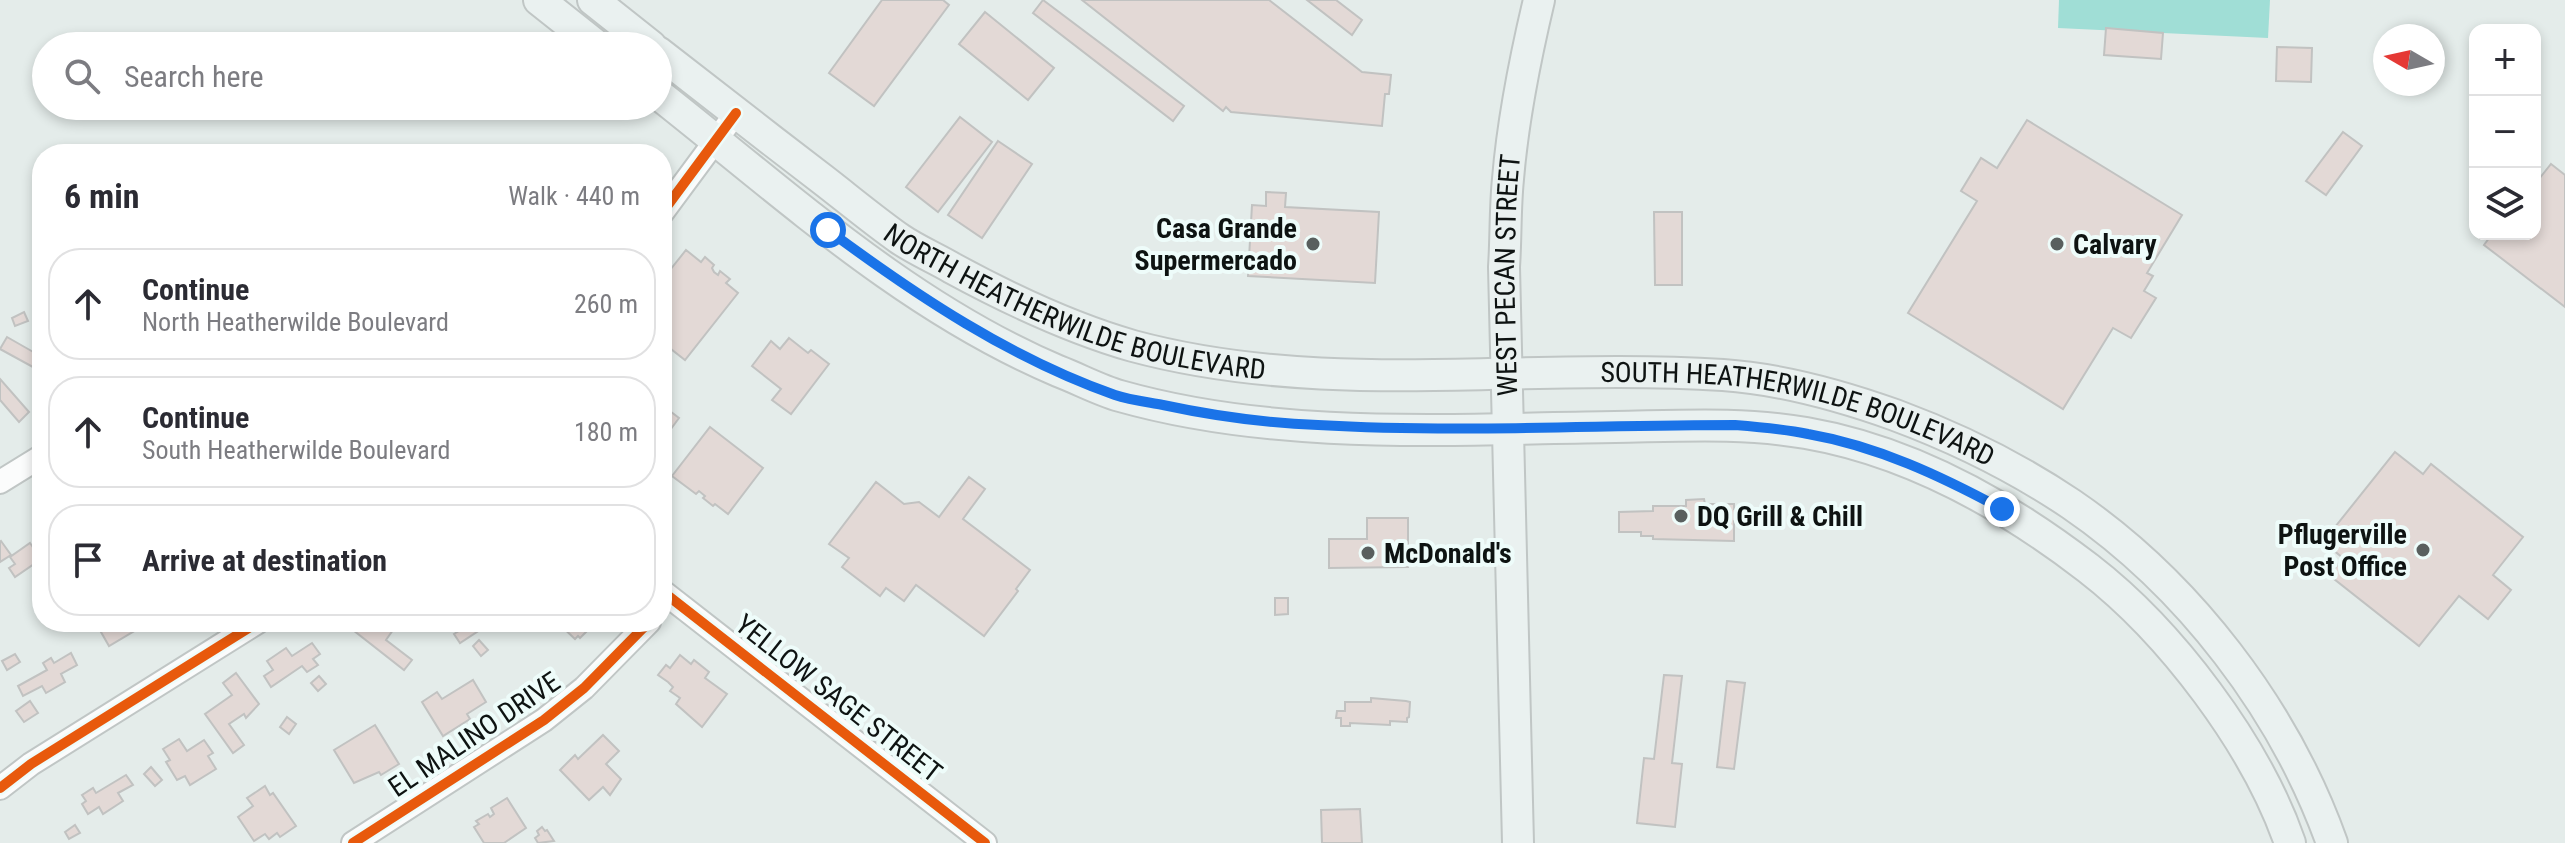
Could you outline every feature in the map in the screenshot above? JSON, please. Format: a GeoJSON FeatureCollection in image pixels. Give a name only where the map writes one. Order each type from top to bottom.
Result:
{"type":"FeatureCollection","features":[{"type":"Feature","properties":{"kind":"main road"},"geometry":{"type":"LineString","coordinates":[[539,0],[579,32]]}},
{"type":"Feature","properties":{"kind":"main road"},"geometry":{"type":"LineString","coordinates":[[593,0],[633,32]]}},
{"type":"Feature","properties":{"kind":"main road","name":"WEST PECAN STREET"},"geometry":{"type":"LineString","coordinates":[[1518,843],[1504,267],[1508,180],[1525,62],[1539,0]]}},
{"type":"Feature","properties":{"kind":"main road","name":"NORTH HEATHERWILDE BOULEVARD"},"geometry":{"type":"LineString","coordinates":[[672,63],[902,241],[1056,319],[1131,345],[1211,362],[1275,371],[1363,376],[1507,375]]}},
{"type":"Feature","properties":{"kind":"main road","name":"NORTH HEATHERWILDE BOULEVARD"},"geometry":{"type":"LineString","coordinates":[[672,105],[891,277],[965,324],[1038,362],[1117,395],[1202,414],[1270,423],[1359,428],[1509,428]]}},
{"type":"Feature","properties":{"kind":"main road"},"geometry":{"type":"LineString","coordinates":[[1038,362],[1056,319]]}},
{"type":"Feature","properties":{"kind":"main road","name":"SOUTH HEATHERWILDE BOULEVARD"},"geometry":{"type":"LineString","coordinates":[[1507,375],[1673,373],[1774,381],[1858,402],[1952,437],[2011,468],[2071,504],[2118,541],[2152,571],[2218,641],[2294,758],[2332,843]]}},
{"type":"Feature","properties":{"kind":"main road"},"geometry":{"type":"LineString","coordinates":[[1851,444],[1858,402]]}},
{"type":"Feature","properties":{"kind":"main road","name":"SOUTH HEATHERWILDE BOULEVARD"},"geometry":{"type":"LineString","coordinates":[[1509,428],[1735,425],[1808,434],[1851,444],[1949,480],[2054,541],[2129,602],[2187,665],[2255,769],[2290,843]]}},
{"type":"Feature","properties":{"kind":"main road"},"geometry":{"type":"LineString","coordinates":[[2187,665],[2218,641]]}},
{"type":"Feature","properties":{"kind":"street"},"geometry":{"type":"LineString","coordinates":[[672,200],[736,113]]}},
{"type":"Feature","properties":{"kind":"street"},"geometry":{"type":"LineString","coordinates":[[0,482],[32,462]]}},
{"type":"Feature","properties":{"kind":"street","name":"YELLOW SAGE STREET"},"geometry":{"type":"LineString","coordinates":[[672,605],[985,843]]}},
{"type":"Feature","properties":{"kind":"street"},"geometry":{"type":"LineString","coordinates":[[0,788],[31,764],[242,632]]}},
{"type":"Feature","properties":{"kind":"street","name":"EL MALINO DRIVE"},"geometry":{"type":"LineString","coordinates":[[353,843],[544,720],[584,688],[639,632]]}},
{"type":"Feature","properties":{"kind":"shaded area"},"geometry":{"type":"Polygon","coordinates":[[[2059,0],[2270,0],[2268,38],[2058,28],[2059,0]]]}},
{"type":"Feature","properties":{"kind":"building"},"geometry":{"type":"Polygon","coordinates":[[[882,0],[943,0],[949,5],[874,106],[829,73],[882,0]]]}},
{"type":"Feature","properties":{"kind":"building"},"geometry":{"type":"Polygon","coordinates":[[[1043,0],[1184,106],[1173,121],[1033,13],[1043,0]]]}},
{"type":"Feature","properties":{"kind":"building"},"geometry":{"type":"Polygon","coordinates":[[[1082,0],[1269,0],[1362,72],[1391,75],[1389,94],[1385,94],[1382,126],[1231,112],[1226,107],[1223,111],[1082,0]]]}},
{"type":"Feature","properties":{"kind":"building"},"geometry":{"type":"Polygon","coordinates":[[[1307,0],[1336,0],[1362,20],[1352,35],[1307,0]]]}},
{"type":"Feature","properties":{"kind":"building"},"geometry":{"type":"Polygon","coordinates":[[[985,12],[1054,68],[1028,100],[959,44],[985,12]]]}},
{"type":"Feature","properties":{"kind":"building"},"geometry":{"type":"Polygon","coordinates":[[[2106,28],[2163,33],[2161,59],[2104,55],[2106,28]]]}},
{"type":"Feature","properties":{"kind":"building"},"geometry":{"type":"Polygon","coordinates":[[[2277,47],[2312,48],[2311,82],[2276,81],[2277,47]]]}},
{"type":"Feature","properties":{"kind":"building"},"geometry":{"type":"Polygon","coordinates":[[[960,117],[992,142],[938,212],[906,187],[960,117]]]}},
{"type":"Feature","properties":{"kind":"building","name":"Calvary"},"geometry":{"type":"Polygon","coordinates":[[[2027,120],[2182,215],[2147,273],[2153,276],[2144,291],[2156,298],[2131,338],[2113,328],[2063,409],[1908,313],[1977,201],[1961,191],[1981,158],[1997,168],[2027,120]]]}},
{"type":"Feature","properties":{"kind":"building"},"geometry":{"type":"Polygon","coordinates":[[[2343,132],[2362,146],[2326,195],[2306,181],[2343,132]]]}},
{"type":"Feature","properties":{"kind":"building"},"geometry":{"type":"Polygon","coordinates":[[[998,141],[1032,164],[982,238],[948,215],[998,141]]]}},
{"type":"Feature","properties":{"kind":"building"},"geometry":{"type":"Polygon","coordinates":[[[2551,164],[2565,175],[2565,307],[2484,245],[2488,240],[2541,240],[2541,176],[2551,164]]]}},
{"type":"Feature","properties":{"kind":"building","name":"Casa Grande Supermercado"},"geometry":{"type":"Polygon","coordinates":[[[1266,192],[1286,193],[1285,207],[1379,212],[1375,283],[1248,276],[1252,205],[1266,206],[1266,192]]]}},
{"type":"Feature","properties":{"kind":"building"},"geometry":{"type":"Polygon","coordinates":[[[1654,212],[1682,212],[1682,285],[1655,285],[1654,212]]]}},
{"type":"Feature","properties":{"kind":"building"},"geometry":{"type":"Polygon","coordinates":[[[686,250],[701,262],[705,257],[714,265],[714,272],[718,275],[720,271],[730,279],[726,283],[738,293],[685,360],[672,350],[672,268],[686,250]]]}},
{"type":"Feature","properties":{"kind":"building"},"geometry":{"type":"Polygon","coordinates":[[[24,312],[28,321],[15,326],[12,318],[24,312]]]}},
{"type":"Feature","properties":{"kind":"building"},"geometry":{"type":"Polygon","coordinates":[[[7,337],[32,351],[32,367],[0,349],[7,337]]]}},
{"type":"Feature","properties":{"kind":"building"},"geometry":{"type":"Polygon","coordinates":[[[789,338],[829,364],[791,414],[772,400],[781,389],[752,366],[771,341],[780,349],[789,338]]]}},
{"type":"Feature","properties":{"kind":"building"},"geometry":{"type":"Polygon","coordinates":[[[0,379],[29,412],[19,422],[0,400],[0,379]]]}},
{"type":"Feature","properties":{"kind":"building"},"geometry":{"type":"Polygon","coordinates":[[[672,413],[679,418],[672,427],[672,413]]]}},
{"type":"Feature","properties":{"kind":"building"},"geometry":{"type":"Polygon","coordinates":[[[710,427],[763,468],[728,514],[715,504],[713,506],[699,491],[696,494],[672,476],[710,427]]]}},
{"type":"Feature","properties":{"kind":"building","name":"Pflugerville Post Office"},"geometry":{"type":"Polygon","coordinates":[[[2395,452],[2423,474],[2431,464],[2523,537],[2493,575],[2511,590],[2488,619],[2459,596],[2419,646],[2329,575],[2343,558],[2323,542],[2395,452]]]}},
{"type":"Feature","properties":{"kind":"building"},"geometry":{"type":"Polygon","coordinates":[[[969,477],[985,489],[963,519],[1030,570],[984,636],[916,585],[904,601],[886,588],[880,596],[842,567],[849,558],[829,544],[876,482],[904,504],[919,502],[939,517],[969,477]]]}},
{"type":"Feature","properties":{"kind":"building","name":"DQ Grill & Chill"},"geometry":{"type":"Polygon","coordinates":[[[1704,499],[1705,504],[1734,504],[1734,509],[1743,509],[1743,521],[1734,521],[1734,541],[1653,539],[1653,536],[1641,536],[1641,532],[1619,532],[1619,512],[1653,511],[1653,506],[1686,506],[1686,500],[1704,499]]]}},
{"type":"Feature","properties":{"kind":"building"},"geometry":{"type":"Polygon","coordinates":[[[1750,513],[1759,513],[1758,524],[1749,524],[1750,513]]]}},
{"type":"Feature","properties":{"kind":"building","name":"McDonald's"},"geometry":{"type":"Polygon","coordinates":[[[1367,518],[1408,518],[1408,567],[1329,568],[1329,539],[1367,539],[1367,518]]]}},
{"type":"Feature","properties":{"kind":"building"},"geometry":{"type":"Polygon","coordinates":[[[0,542],[11,555],[0,562],[0,542]]]}},
{"type":"Feature","properties":{"kind":"building"},"geometry":{"type":"Polygon","coordinates":[[[30,543],[32,546],[32,565],[15,577],[9,568],[15,564],[10,557],[30,543]]]}},
{"type":"Feature","properties":{"kind":"building"},"geometry":{"type":"Polygon","coordinates":[[[1275,598],[1288,598],[1288,614],[1275,615],[1275,598]]]}},
{"type":"Feature","properties":{"kind":"building"},"geometry":{"type":"Polygon","coordinates":[[[101,632],[133,632],[109,646],[101,632]]]}},
{"type":"Feature","properties":{"kind":"building"},"geometry":{"type":"Polygon","coordinates":[[[356,632],[392,632],[386,640],[412,660],[404,670],[356,632]]]}},
{"type":"Feature","properties":{"kind":"building"},"geometry":{"type":"Polygon","coordinates":[[[457,632],[477,632],[460,643],[454,634],[457,632]]]}},
{"type":"Feature","properties":{"kind":"building"},"geometry":{"type":"Polygon","coordinates":[[[568,632],[586,632],[580,638],[575,639],[568,632]]]}},
{"type":"Feature","properties":{"kind":"building"},"geometry":{"type":"Polygon","coordinates":[[[479,640],[488,650],[481,656],[473,646],[479,640]]]}},
{"type":"Feature","properties":{"kind":"building"},"geometry":{"type":"Polygon","coordinates":[[[312,643],[320,654],[313,659],[318,665],[307,672],[302,666],[271,687],[264,676],[273,670],[267,661],[286,648],[292,656],[312,643]]]}},
{"type":"Feature","properties":{"kind":"building"},"geometry":{"type":"Polygon","coordinates":[[[71,653],[77,665],[61,674],[65,682],[46,693],[42,686],[23,696],[18,686],[47,670],[43,663],[51,658],[54,663],[71,653]]]}},
{"type":"Feature","properties":{"kind":"building"},"geometry":{"type":"Polygon","coordinates":[[[15,654],[20,662],[7,670],[2,661],[15,654]]]}},
{"type":"Feature","properties":{"kind":"building"},"geometry":{"type":"Polygon","coordinates":[[[680,655],[691,664],[694,660],[709,672],[705,678],[727,694],[702,727],[676,704],[680,698],[670,691],[673,687],[658,675],[666,665],[670,668],[680,655]]]}},
{"type":"Feature","properties":{"kind":"building"},"geometry":{"type":"Polygon","coordinates":[[[236,673],[259,704],[246,718],[244,714],[229,724],[244,745],[233,753],[205,714],[232,695],[223,683],[236,673]]]}},
{"type":"Feature","properties":{"kind":"building"},"geometry":{"type":"Polygon","coordinates":[[[1664,675],[1682,676],[1672,763],[1682,764],[1675,827],[1637,823],[1644,758],[1654,759],[1664,675]]]}},
{"type":"Feature","properties":{"kind":"building"},"geometry":{"type":"Polygon","coordinates":[[[319,676],[326,684],[318,691],[311,683],[319,676]]]}},
{"type":"Feature","properties":{"kind":"building"},"geometry":{"type":"Polygon","coordinates":[[[473,680],[486,702],[467,714],[470,719],[443,736],[422,702],[437,692],[442,699],[473,680]]]}},
{"type":"Feature","properties":{"kind":"building"},"geometry":{"type":"Polygon","coordinates":[[[1727,681],[1745,683],[1734,769],[1717,767],[1727,681]]]}},
{"type":"Feature","properties":{"kind":"building"},"geometry":{"type":"Polygon","coordinates":[[[1371,698],[1410,702],[1407,722],[1390,721],[1390,725],[1350,723],[1350,726],[1341,726],[1341,718],[1336,718],[1337,711],[1345,711],[1345,702],[1371,702],[1371,698]]]}},
{"type":"Feature","properties":{"kind":"building"},"geometry":{"type":"Polygon","coordinates":[[[30,701],[38,713],[24,722],[16,711],[30,701]]]}},
{"type":"Feature","properties":{"kind":"building"},"geometry":{"type":"Polygon","coordinates":[[[287,717],[296,724],[289,734],[280,727],[287,717]]]}},
{"type":"Feature","properties":{"kind":"building"},"geometry":{"type":"Polygon","coordinates":[[[375,725],[399,764],[381,775],[379,772],[354,783],[334,750],[375,725]]]}},
{"type":"Feature","properties":{"kind":"building"},"geometry":{"type":"Polygon","coordinates":[[[603,735],[619,751],[606,764],[621,779],[610,795],[603,787],[589,800],[560,770],[575,755],[578,759],[603,735]]]}},
{"type":"Feature","properties":{"kind":"building"},"geometry":{"type":"Polygon","coordinates":[[[179,739],[187,751],[204,740],[213,753],[208,756],[216,769],[190,785],[185,776],[177,780],[166,762],[170,760],[163,749],[179,739]]]}},
{"type":"Feature","properties":{"kind":"building"},"geometry":{"type":"Polygon","coordinates":[[[151,767],[162,780],[155,786],[144,774],[151,767]]]}},
{"type":"Feature","properties":{"kind":"building"},"geometry":{"type":"Polygon","coordinates":[[[126,775],[133,785],[118,793],[123,801],[103,814],[99,807],[88,814],[82,804],[86,801],[82,795],[93,788],[96,793],[126,775]]]}},
{"type":"Feature","properties":{"kind":"building"},"geometry":{"type":"Polygon","coordinates":[[[265,786],[296,826],[280,837],[277,833],[269,839],[265,834],[254,841],[238,817],[253,806],[247,798],[265,786]]]}},
{"type":"Feature","properties":{"kind":"building"},"geometry":{"type":"Polygon","coordinates":[[[507,798],[526,828],[504,843],[484,843],[474,827],[479,824],[476,821],[488,814],[490,817],[494,814],[491,808],[507,798]]]}},
{"type":"Feature","properties":{"kind":"building"},"geometry":{"type":"Polygon","coordinates":[[[1360,809],[1362,843],[1322,843],[1321,810],[1360,809]]]}},
{"type":"Feature","properties":{"kind":"building"},"geometry":{"type":"Polygon","coordinates":[[[75,825],[80,833],[69,839],[65,832],[75,825]]]}},
{"type":"Feature","properties":{"kind":"building"},"geometry":{"type":"Polygon","coordinates":[[[542,827],[554,841],[538,843],[535,838],[542,827]]]}},
{"type":"Feature","properties":{"kind":"cycle path"},"geometry":{"type":"LineString","coordinates":[[672,199],[736,113]]}},
{"type":"Feature","properties":{"kind":"cycle path"},"geometry":{"type":"LineString","coordinates":[[672,599],[985,843]]}},
{"type":"Feature","properties":{"kind":"cycle path"},"geometry":{"type":"LineString","coordinates":[[0,788],[31,764],[242,632]]}},
{"type":"Feature","properties":{"kind":"cycle path"},"geometry":{"type":"LineString","coordinates":[[353,843],[544,720],[584,688],[639,632]]}},
{"type":"Feature","properties":{"kind":"place","name":"Casa Grande Supermercado"},"geometry":{"type":"Point","coordinates":[1313,244]}},
{"type":"Feature","properties":{"kind":"place","name":"Calvary"},"geometry":{"type":"Point","coordinates":[2057,244]}},
{"type":"Feature","properties":{"kind":"place","name":"DQ Grill & Chill"},"geometry":{"type":"Point","coordinates":[1681,516]}},
{"type":"Feature","properties":{"kind":"place","name":"Pflugerville Post Office"},"geometry":{"type":"Point","coordinates":[2423,550]}},
{"type":"Feature","properties":{"kind":"place","name":"McDonald's"},"geometry":{"type":"Point","coordinates":[1368,553]}},
{"type":"Feature","properties":{"kind":"route"},"geometry":{"type":"LineString","coordinates":[[828,230],[891,277],[965,324],[1038,362],[1117,395],[1202,414],[1270,423],[1359,428],[1735,425],[1778,430],[1851,444],[1907,463],[1949,480],[2002,509]]}}]}
